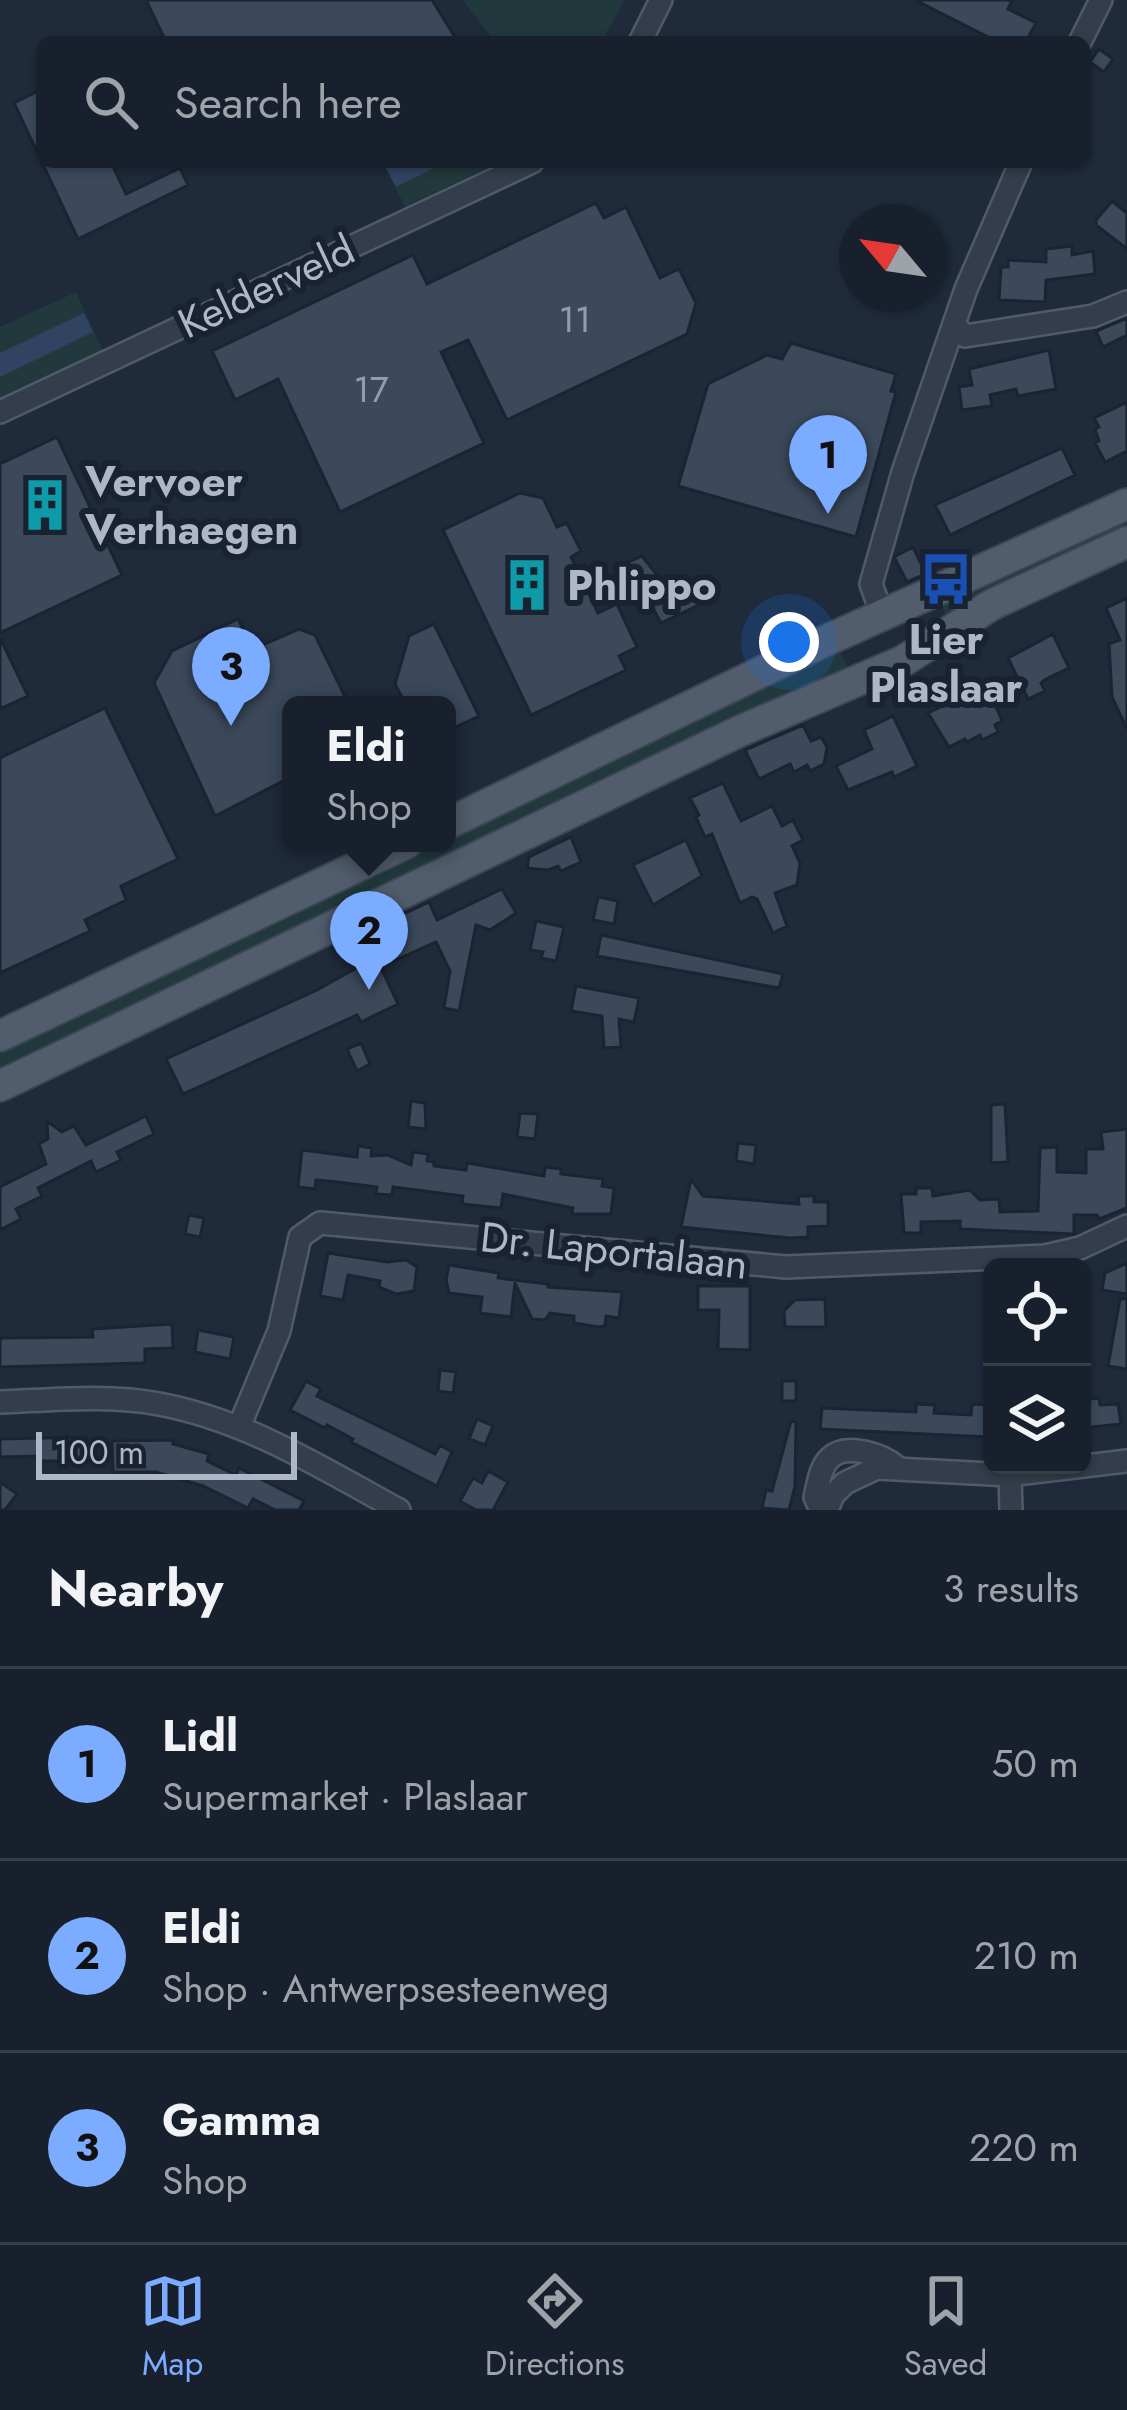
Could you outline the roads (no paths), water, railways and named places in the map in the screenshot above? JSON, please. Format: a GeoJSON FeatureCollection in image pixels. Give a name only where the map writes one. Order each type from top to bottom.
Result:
{"type":"FeatureCollection","features":[{"type":"Feature","properties":{"kind":"main road"},"geometry":{"type":"LineString","coordinates":[[456,820],[844,633],[1127,504]]}},
{"type":"Feature","properties":{"kind":"main road"},"geometry":{"type":"LineString","coordinates":[[0,1086],[740,731],[865,680],[993,604],[1127,542]]}},
{"type":"Feature","properties":{"kind":"main road"},"geometry":{"type":"LineString","coordinates":[[844,633],[864,633],[878,643],[878,659],[865,680]]}},
{"type":"Feature","properties":{"kind":"main road"},"geometry":{"type":"LineString","coordinates":[[0,1036],[388,852]]}},
{"type":"Feature","properties":{"kind":"street"},"geometry":{"type":"LineString","coordinates":[[643,36],[661,0]]}},
{"type":"Feature","properties":{"kind":"street"},"geometry":{"type":"LineString","coordinates":[[1083,36],[1101,0]]}},
{"type":"Feature","properties":{"kind":"street","name":"Kelderveld"},"geometry":{"type":"LineString","coordinates":[[0,412],[519,168]]}},
{"type":"Feature","properties":{"kind":"street"},"geometry":{"type":"LineString","coordinates":[[883,617],[871,584],[911,449],[977,262],[1018,168]]}},
{"type":"Feature","properties":{"kind":"street"},"geometry":{"type":"LineString","coordinates":[[956,327],[965,336],[1093,316],[1127,302]]}},
{"type":"Feature","properties":{"kind":"street","name":"Dr. Laportalaan"},"geometry":{"type":"LineString","coordinates":[[239,1427],[279,1331],[300,1237],[320,1223],[786,1267],[1045,1256],[1079,1248],[1127,1226]]}},
{"type":"Feature","properties":{"kind":"street"},"geometry":{"type":"LineString","coordinates":[[0,1402],[155,1403],[239,1427],[398,1510]]}},
{"type":"Feature","properties":{"kind":"street"},"geometry":{"type":"LineString","coordinates":[[824,1510],[833,1495],[863,1472],[897,1468],[1010,1475],[1127,1460]]}},
{"type":"Feature","properties":{"kind":"street"},"geometry":{"type":"LineString","coordinates":[[1010,1475],[1011,1510]]}},
{"type":"Feature","properties":{"kind":"water"},"geometry":{"type":"Polygon","coordinates":[[[386,168],[435,168],[396,187],[386,168]]]}},
{"type":"Feature","properties":{"kind":"water"},"geometry":{"type":"Polygon","coordinates":[[[84,313],[93,332],[0,377],[0,353],[84,313]]]}},
{"type":"Feature","properties":{"kind":"place","name":"Vervoer Verhaegen"},"geometry":{"type":"Point","coordinates":[45,505]}},
{"type":"Feature","properties":{"kind":"place","name":"Lidl"},"geometry":{"type":"Point","coordinates":[828,514]}},
{"type":"Feature","properties":{"kind":"place","name":"Lier Plaslaar"},"geometry":{"type":"Point","coordinates":[946,579]}},
{"type":"Feature","properties":{"kind":"place","name":"Phlippo"},"geometry":{"type":"Point","coordinates":[527,585]}},
{"type":"Feature","properties":{"kind":"place","name":"Gamma"},"geometry":{"type":"Point","coordinates":[231,726]}},
{"type":"Feature","properties":{"kind":"place","name":"Eldi"},"geometry":{"type":"Point","coordinates":[369,990]}}]}
